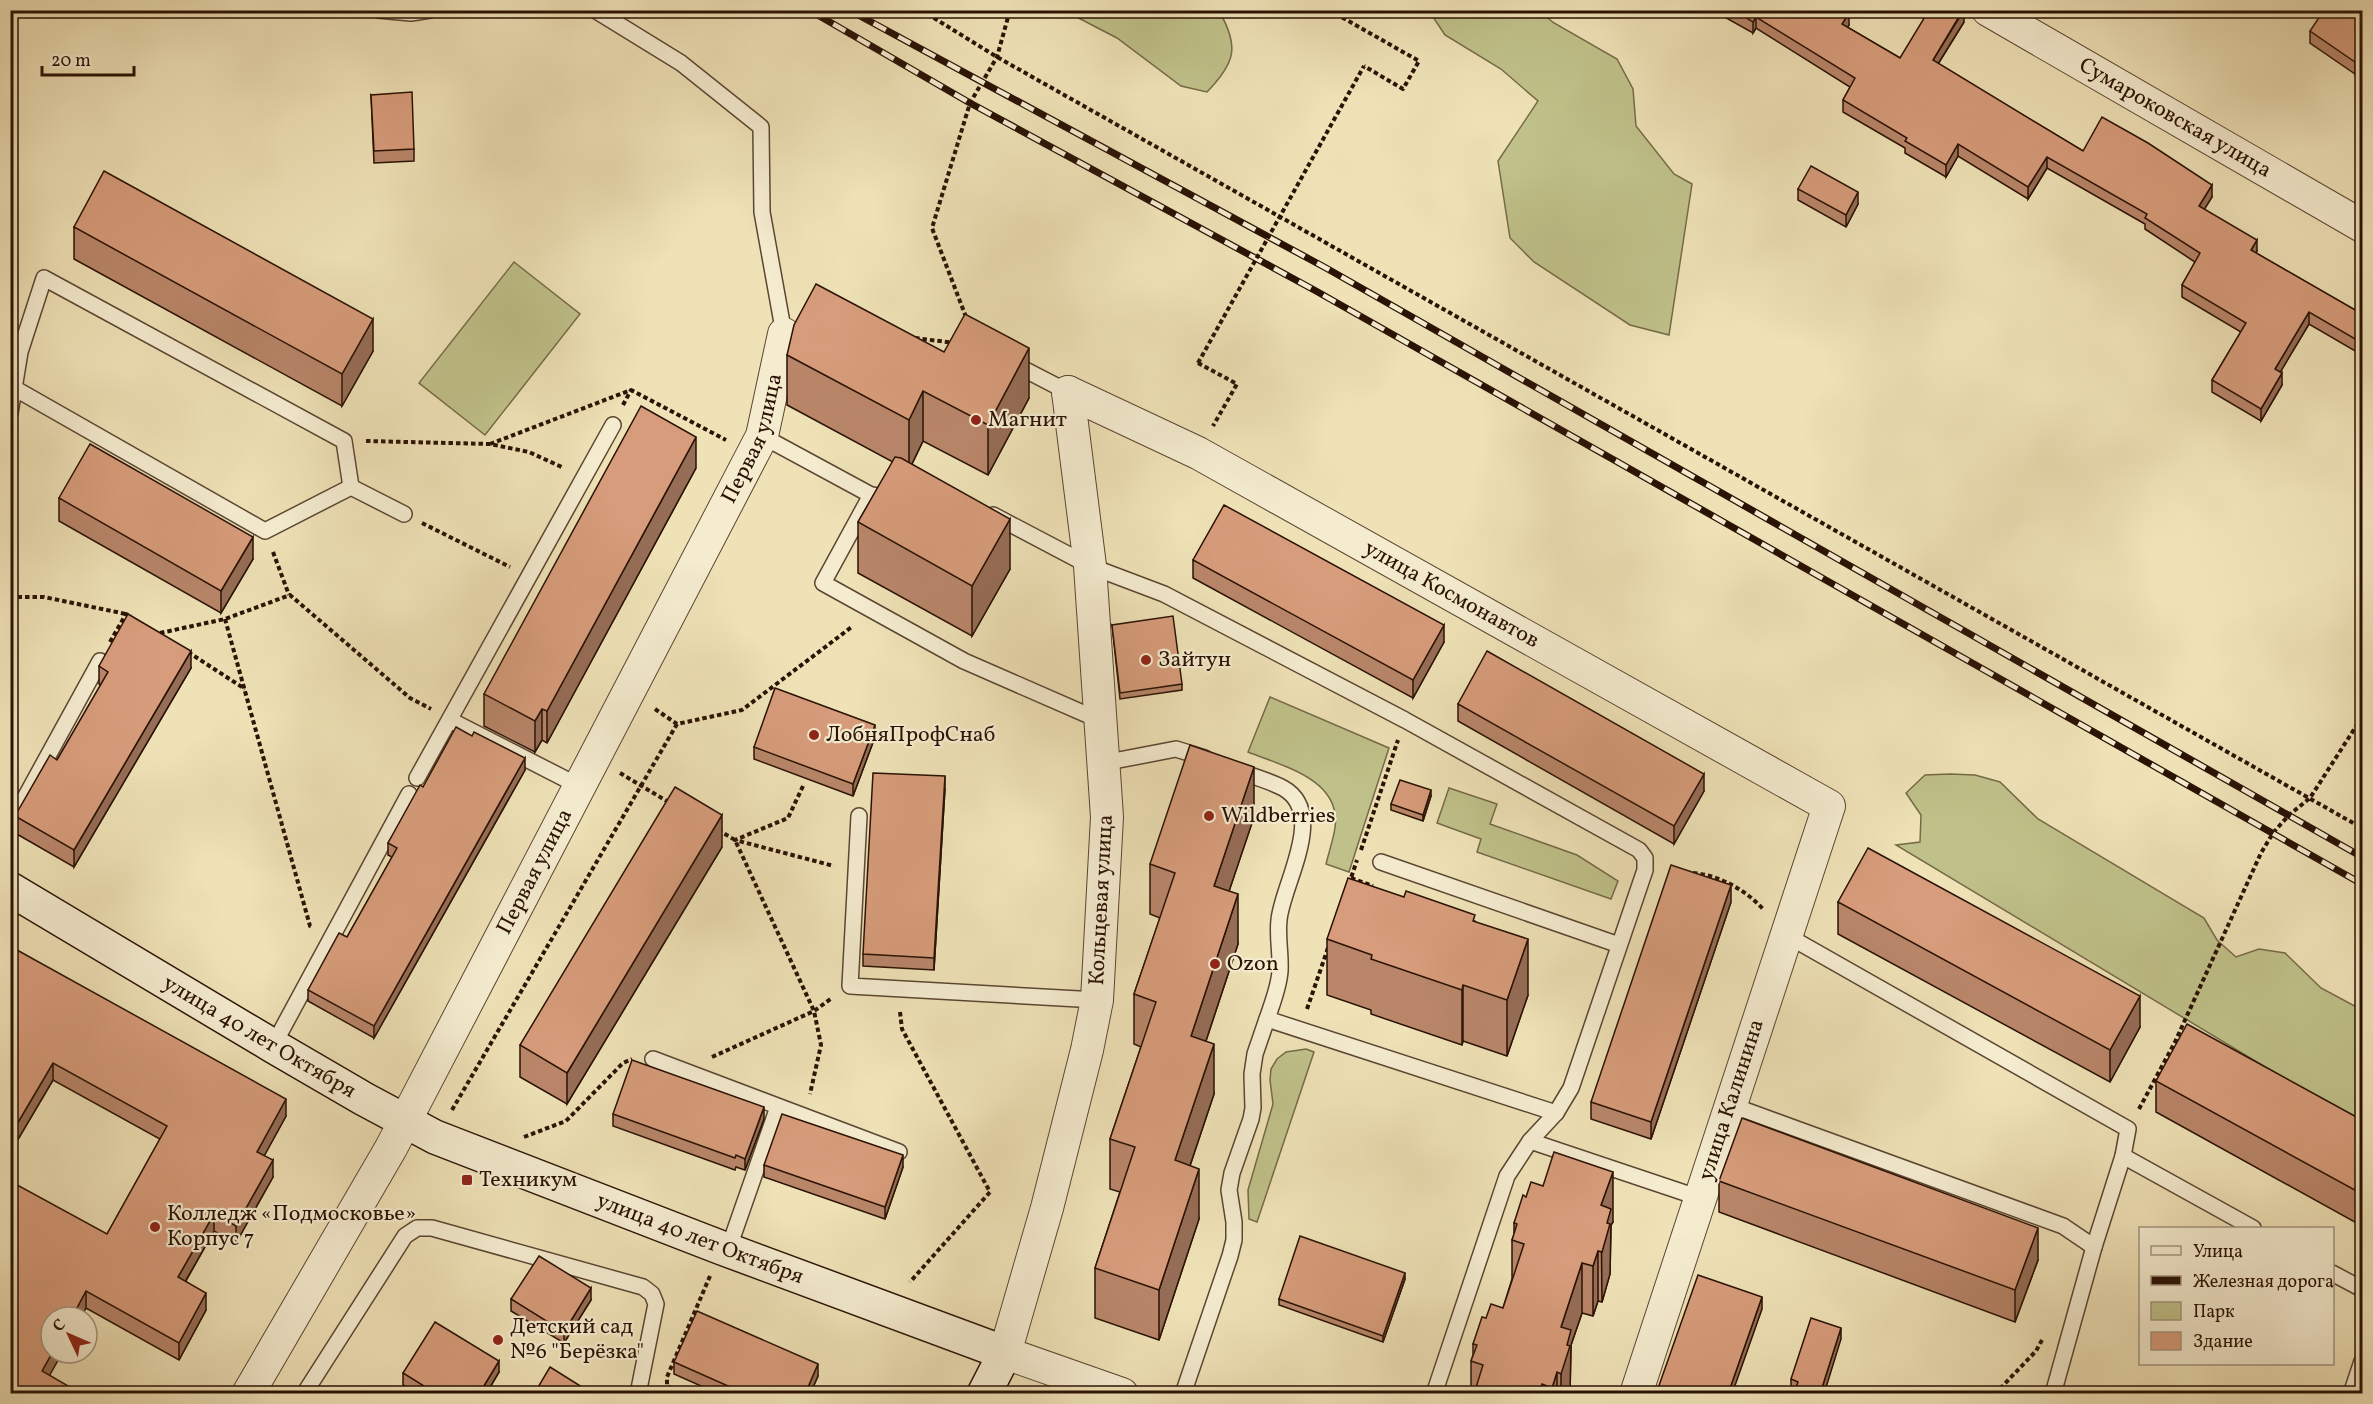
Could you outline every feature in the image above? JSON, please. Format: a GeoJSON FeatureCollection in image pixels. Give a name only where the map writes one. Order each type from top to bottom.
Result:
{"type":"FeatureCollection","features":[{"type":"Feature","properties":{"kind":"street","name":"Сумароковская улица"},"geometry":{"type":"LineString","coordinates":[[1988,10],[2362,226]]}},
{"type":"Feature","properties":{"kind":"street","name":"Первая улица"},"geometry":{"type":"LineString","coordinates":[[248,1394],[391,1148],[762,436],[784,334]]}},
{"type":"Feature","properties":{"kind":"street","name":"улица Космонавтов"},"geometry":{"type":"LineString","coordinates":[[1068,392],[1198,453],[1829,806]]}},
{"type":"Feature","properties":{"kind":"street","name":"Кольцевая улица"},"geometry":{"type":"LineString","coordinates":[[984,1394],[1005,1353],[1047,1208],[1087,1050],[1097,1000],[1107,817],[1090,566],[1068,392]]}},
{"type":"Feature","properties":{"kind":"street","name":"улица Калинина"},"geometry":{"type":"LineString","coordinates":[[1636,1394],[1829,806]]}},
{"type":"Feature","properties":{"kind":"street","name":"улица 40 лет Октября"},"geometry":{"type":"LineString","coordinates":[[10,889],[273,1046],[435,1137],[725,1249],[1122,1394]]}},
{"type":"Feature","properties":{"kind":"lane"},"geometry":{"type":"LineString","coordinates":[[378,10],[411,13],[430,10]]}},
{"type":"Feature","properties":{"kind":"lane"},"geometry":{"type":"LineString","coordinates":[[595,10],[681,63],[761,127],[762,212],[784,334]]}},
{"type":"Feature","properties":{"kind":"lane"},"geometry":{"type":"LineString","coordinates":[[10,413],[20,352],[44,278],[344,441],[351,487]]}},
{"type":"Feature","properties":{"kind":"lane"},"geometry":{"type":"LineString","coordinates":[[976,345],[1068,392]]}},
{"type":"Feature","properties":{"kind":"lane"},"geometry":{"type":"LineString","coordinates":[[14,388],[265,531],[351,487]]}},
{"type":"Feature","properties":{"kind":"lane"},"geometry":{"type":"LineString","coordinates":[[417,778],[613,425]]}},
{"type":"Feature","properties":{"kind":"lane"},"geometry":{"type":"LineString","coordinates":[[762,436],[871,495],[906,499]]}},
{"type":"Feature","properties":{"kind":"lane"},"geometry":{"type":"LineString","coordinates":[[351,487],[404,514]]}},
{"type":"Feature","properties":{"kind":"lane"},"geometry":{"type":"LineString","coordinates":[[871,495],[823,583],[963,661],[1099,720]]}},
{"type":"Feature","properties":{"kind":"lane"},"geometry":{"type":"LineString","coordinates":[[977,506],[1090,566],[1164,594],[1404,720],[1639,850],[1645,858],[1645,870],[1571,1088],[1557,1113],[1530,1141],[1507,1176],[1434,1394]]}},
{"type":"Feature","properties":{"kind":"lane"},"geometry":{"type":"LineString","coordinates":[[10,825],[100,661]]}},
{"type":"Feature","properties":{"kind":"lane"},"geometry":{"type":"LineString","coordinates":[[450,720],[581,787]]}},
{"type":"Feature","properties":{"kind":"lane"},"geometry":{"type":"LineString","coordinates":[[1103,763],[1176,749],[1191,753],[1284,789],[1297,803],[1302,821],[1302,843],[1279,918],[1280,972],[1255,1054],[1251,1119],[1232,1173],[1229,1190],[1234,1240],[1183,1394]]}},
{"type":"Feature","properties":{"kind":"lane"},"geometry":{"type":"LineString","coordinates":[[273,1046],[409,794]]}},
{"type":"Feature","properties":{"kind":"lane"},"geometry":{"type":"LineString","coordinates":[[859,816],[850,986],[1097,1000]]}},
{"type":"Feature","properties":{"kind":"lane"},"geometry":{"type":"LineString","coordinates":[[1381,862],[1619,945]]}},
{"type":"Feature","properties":{"kind":"lane"},"geometry":{"type":"LineString","coordinates":[[1786,935],[2128,1129],[2123,1156],[2094,1247],[2053,1394]]}},
{"type":"Feature","properties":{"kind":"lane"},"geometry":{"type":"LineString","coordinates":[[1267,1019],[1557,1113]]}},
{"type":"Feature","properties":{"kind":"lane"},"geometry":{"type":"LineString","coordinates":[[653,1059],[899,1152]]}},
{"type":"Feature","properties":{"kind":"lane"},"geometry":{"type":"LineString","coordinates":[[1731,1105],[2063,1226],[2094,1247]]}},
{"type":"Feature","properties":{"kind":"lane"},"geometry":{"type":"LineString","coordinates":[[725,1249],[778,1107]]}},
{"type":"Feature","properties":{"kind":"lane"},"geometry":{"type":"LineString","coordinates":[[1530,1141],[1700,1198]]}},
{"type":"Feature","properties":{"kind":"lane"},"geometry":{"type":"LineString","coordinates":[[2123,1156],[2251,1227]]}},
{"type":"Feature","properties":{"kind":"lane"},"geometry":{"type":"LineString","coordinates":[[304,1394],[405,1236],[417,1228],[432,1228],[643,1287],[652,1294],[656,1304],[638,1394]]}},
{"type":"Feature","properties":{"kind":"lane"},"geometry":{"type":"LineString","coordinates":[[2334,1274],[2362,1289]]}},
{"type":"Feature","properties":{"kind":"lane"},"geometry":{"type":"LineString","coordinates":[[2351,1394],[2362,1361]]}},
{"type":"Feature","properties":{"kind":"path"},"geometry":{"type":"LineString","coordinates":[[921,10],[997,57],[2362,828]]}},
{"type":"Feature","properties":{"kind":"path"},"geometry":{"type":"LineString","coordinates":[[909,337],[976,345],[932,228],[970,103],[997,57],[1010,10]]}},
{"type":"Feature","properties":{"kind":"path"},"geometry":{"type":"LineString","coordinates":[[1198,453],[1237,384],[1198,363],[1364,66],[1404,89],[1419,61],[1329,10]]}},
{"type":"Feature","properties":{"kind":"path"},"geometry":{"type":"LineString","coordinates":[[344,441],[490,444],[529,452],[584,477]]}},
{"type":"Feature","properties":{"kind":"path"},"geometry":{"type":"LineString","coordinates":[[404,514],[529,576]]}},
{"type":"Feature","properties":{"kind":"path"},"geometry":{"type":"LineString","coordinates":[[265,531],[290,595],[410,698],[450,720]]}},
{"type":"Feature","properties":{"kind":"path"},"geometry":{"type":"LineString","coordinates":[[160,633],[225,619],[290,595]]}},
{"type":"Feature","properties":{"kind":"path"},"geometry":{"type":"LineString","coordinates":[[10,597],[44,597],[126,614],[134,618]]}},
{"type":"Feature","properties":{"kind":"path"},"geometry":{"type":"LineString","coordinates":[[629,692],[677,724],[742,710],[873,611]]}},
{"type":"Feature","properties":{"kind":"path"},"geometry":{"type":"LineString","coordinates":[[100,661],[126,614]]}},
{"type":"Feature","properties":{"kind":"path"},"geometry":{"type":"LineString","coordinates":[[225,619],[310,926],[330,940]]}},
{"type":"Feature","properties":{"kind":"path"},"geometry":{"type":"LineString","coordinates":[[151,628],[169,639]]}},
{"type":"Feature","properties":{"kind":"path"},"geometry":{"type":"LineString","coordinates":[[179,645],[245,689]]}},
{"type":"Feature","properties":{"kind":"path"},"geometry":{"type":"LineString","coordinates":[[2128,1129],[2175,1042],[2261,853],[2273,833],[2289,815],[2310,798],[2362,717]]}},
{"type":"Feature","properties":{"kind":"path"},"geometry":{"type":"LineString","coordinates":[[1347,889],[1404,720]]}},
{"type":"Feature","properties":{"kind":"path"},"geometry":{"type":"LineString","coordinates":[[435,1137],[677,724]]}},
{"type":"Feature","properties":{"kind":"path"},"geometry":{"type":"LineString","coordinates":[[596,757],[673,805]]}},
{"type":"Feature","properties":{"kind":"path"},"geometry":{"type":"LineString","coordinates":[[735,840],[788,818],[803,786]]}},
{"type":"Feature","properties":{"kind":"path"},"geometry":{"type":"LineString","coordinates":[[715,828],[735,840],[855,871]]}},
{"type":"Feature","properties":{"kind":"path"},"geometry":{"type":"LineString","coordinates":[[735,840],[814,1011],[821,1045],[804,1117]]}},
{"type":"Feature","properties":{"kind":"path"},"geometry":{"type":"LineString","coordinates":[[1645,870],[1709,874],[1752,896],[1786,935]]}},
{"type":"Feature","properties":{"kind":"path"},"geometry":{"type":"LineString","coordinates":[[1300,1030],[1329,943]]}},
{"type":"Feature","properties":{"kind":"path"},"geometry":{"type":"LineString","coordinates":[[683,1070],[814,1011],[850,986]]}},
{"type":"Feature","properties":{"kind":"path"},"geometry":{"type":"LineString","coordinates":[[896,988],[902,1029],[990,1192],[910,1282]]}},
{"type":"Feature","properties":{"kind":"path"},"geometry":{"type":"LineString","coordinates":[[517,1140],[566,1121],[623,1063],[638,1056],[653,1059]]}},
{"type":"Feature","properties":{"kind":"path"},"geometry":{"type":"LineString","coordinates":[[678,1394],[667,1385],[667,1377],[725,1249]]}},
{"type":"Feature","properties":{"kind":"green space"},"geometry":{"type":"Polygon","coordinates":[[[1065,11],[1219,11],[1226,24],[1232,45],[1229,63],[1207,92],[1181,86],[1117,38],[1065,11]]]}},
{"type":"Feature","properties":{"kind":"green space"},"geometry":{"type":"Polygon","coordinates":[[[1429,11],[1539,11],[1554,23],[1617,59],[1633,89],[1636,126],[1674,174],[1692,184],[1669,335],[1630,325],[1534,262],[1510,238],[1498,161],[1538,101],[1501,69],[1445,35],[1429,11]]]}},
{"type":"Feature","properties":{"kind":"green space"},"geometry":{"type":"Polygon","coordinates":[[[514,262],[580,314],[485,435],[419,383],[514,262]]]}},
{"type":"Feature","properties":{"kind":"green space"},"geometry":{"type":"Polygon","coordinates":[[[1270,697],[1389,748],[1349,872],[1326,864],[1335,828],[1335,811],[1329,797],[1320,786],[1292,769],[1248,752],[1270,697]]]}},
{"type":"Feature","properties":{"kind":"green space"},"geometry":{"type":"Polygon","coordinates":[[[1925,775],[1975,775],[2000,782],[2038,819],[2204,918],[2217,940],[2236,957],[2259,949],[2285,953],[2321,988],[2362,1010],[2362,1125],[1896,845],[1920,842],[1921,815],[1906,793],[1925,775]]]}},
{"type":"Feature","properties":{"kind":"green space"},"geometry":{"type":"Polygon","coordinates":[[[1449,788],[1497,804],[1490,824],[1577,855],[1618,881],[1611,899],[1477,852],[1481,839],[1437,823],[1449,788]]]}},
{"type":"Feature","properties":{"kind":"green space"},"geometry":{"type":"Polygon","coordinates":[[[1306,1049],[1314,1052],[1257,1222],[1249,1219],[1248,1190],[1273,1104],[1271,1069],[1277,1059],[1286,1052],[1306,1049]]]}},
{"type":"Feature","properties":{"kind":"building"},"geometry":{"type":"Polygon","coordinates":[[[1733,10],[1844,10],[1849,13],[1842,24],[1900,58],[1929,10],[1963,10],[1933,60],[2083,151],[2102,117],[2148,143],[2212,185],[2199,206],[2257,240],[2251,250],[2355,310],[2362,297],[2362,343],[2309,312],[2275,369],[2282,373],[2261,409],[2212,380],[2246,323],[2182,285],[2200,253],[2145,218],[2147,214],[2047,157],[2028,187],[1958,144],[1946,165],[1905,141],[1907,138],[1843,100],[1855,78],[1756,17],[1753,22],[1733,10]]]}},
{"type":"Feature","properties":{"kind":"building"},"geometry":{"type":"Polygon","coordinates":[[[2324,10],[2362,10],[2362,50],[2355,62],[2310,31],[2324,10]]]}},
{"type":"Feature","properties":{"kind":"building"},"geometry":{"type":"Polygon","coordinates":[[[412,92],[414,149],[374,151],[371,95],[412,92]]]}},
{"type":"Feature","properties":{"kind":"building"},"geometry":{"type":"Polygon","coordinates":[[[1811,166],[1858,192],[1846,215],[1798,189],[1811,166]]]}},
{"type":"Feature","properties":{"kind":"building"},"geometry":{"type":"Polygon","coordinates":[[[104,171],[373,319],[342,374],[74,227],[104,171]]]}},
{"type":"Feature","properties":{"kind":"building"},"geometry":{"type":"Polygon","coordinates":[[[816,284],[944,352],[965,314],[1029,348],[988,425],[923,391],[909,420],[787,355],[794,325],[816,284]]]}},
{"type":"Feature","properties":{"kind":"building"},"geometry":{"type":"Polygon","coordinates":[[[641,406],[696,437],[547,711],[542,709],[535,721],[484,694],[641,406]]]}},
{"type":"Feature","properties":{"kind":"building"},"geometry":{"type":"Polygon","coordinates":[[[90,444],[253,537],[221,591],[59,498],[90,444]]]}},
{"type":"Feature","properties":{"kind":"building"},"geometry":{"type":"Polygon","coordinates":[[[895,457],[901,458],[1010,519],[972,586],[858,522],[895,457]]]}},
{"type":"Feature","properties":{"kind":"building"},"geometry":{"type":"Polygon","coordinates":[[[1224,505],[1444,625],[1413,680],[1193,560],[1224,505]]]}},
{"type":"Feature","properties":{"kind":"building"},"geometry":{"type":"Polygon","coordinates":[[[128,614],[191,651],[74,850],[15,816],[50,755],[57,760],[108,672],[99,666],[128,614]]]}},
{"type":"Feature","properties":{"kind":"building","name":"Зайтун"},"geometry":{"type":"Polygon","coordinates":[[[1173,616],[1182,684],[1120,693],[1112,625],[1173,616]]]}},
{"type":"Feature","properties":{"kind":"building"},"geometry":{"type":"Polygon","coordinates":[[[1487,651],[1704,774],[1674,826],[1458,704],[1487,651]]]}},
{"type":"Feature","properties":{"kind":"building"},"geometry":{"type":"Polygon","coordinates":[[[775,688],[875,725],[853,784],[754,747],[775,688]]]}},
{"type":"Feature","properties":{"kind":"building"},"geometry":{"type":"Polygon","coordinates":[[[456,727],[472,736],[474,732],[525,758],[374,1026],[308,990],[339,933],[347,937],[397,848],[388,843],[420,785],[423,787],[456,727]]]}},
{"type":"Feature","properties":{"kind":"building"},"geometry":{"type":"Polygon","coordinates":[[[1190,745],[1254,767],[1214,886],[1238,894],[1191,1036],[1214,1044],[1175,1160],[1199,1169],[1159,1290],[1095,1268],[1135,1147],[1110,1139],[1156,1002],[1134,994],[1175,873],[1150,864],[1190,745]]]}},
{"type":"Feature","properties":{"kind":"building"},"geometry":{"type":"Polygon","coordinates":[[[873,773],[945,776],[934,958],[863,954],[873,773]]]}},
{"type":"Feature","properties":{"kind":"building"},"geometry":{"type":"Polygon","coordinates":[[[1400,780],[1431,790],[1423,815],[1391,804],[1400,780]]]}},
{"type":"Feature","properties":{"kind":"building"},"geometry":{"type":"Polygon","coordinates":[[[675,787],[722,815],[567,1073],[520,1045],[675,787]]]}},
{"type":"Feature","properties":{"kind":"building"},"geometry":{"type":"Polygon","coordinates":[[[1868,848],[2140,996],[2110,1050],[1838,902],[1868,848]]]}},
{"type":"Feature","properties":{"kind":"building"},"geometry":{"type":"Polygon","coordinates":[[[1671,865],[1731,885],[1651,1122],[1591,1102],[1671,865]]]}},
{"type":"Feature","properties":{"kind":"building"},"geometry":{"type":"Polygon","coordinates":[[[1348,878],[1404,897],[1406,891],[1475,915],[1473,921],[1528,939],[1507,1000],[1463,985],[1462,990],[1371,959],[1372,955],[1327,939],[1348,878]]]}},
{"type":"Feature","properties":{"kind":"building"},"geometry":{"type":"Polygon","coordinates":[[[17,950],[286,1099],[257,1152],[273,1160],[236,1226],[214,1214],[178,1277],[206,1293],[179,1343],[86,1291],[78,1305],[39,1305],[39,1365],[45,1365],[42,1371],[82,1394],[10,1394],[10,1181],[107,1234],[167,1126],[53,1063],[10,1136],[10,962],[17,950]]]}},
{"type":"Feature","properties":{"kind":"building"},"geometry":{"type":"Polygon","coordinates":[[[2187,1024],[2362,1120],[2362,1194],[2156,1081],[2187,1024]]]}},
{"type":"Feature","properties":{"kind":"building"},"geometry":{"type":"Polygon","coordinates":[[[632,1060],[764,1107],[745,1159],[736,1155],[735,1158],[613,1114],[632,1060]]]}},
{"type":"Feature","properties":{"kind":"building"},"geometry":{"type":"Polygon","coordinates":[[[782,1114],[903,1155],[885,1207],[764,1165],[782,1114]]]}},
{"type":"Feature","properties":{"kind":"building"},"geometry":{"type":"Polygon","coordinates":[[[1742,1118],[2038,1228],[2015,1290],[1719,1181],[1742,1118]]]}},
{"type":"Feature","properties":{"kind":"building"},"geometry":{"type":"Polygon","coordinates":[[[1554,1152],[1613,1172],[1601,1205],[1611,1209],[1607,1223],[1610,1224],[1602,1252],[1598,1251],[1593,1266],[1582,1263],[1561,1327],[1571,1330],[1567,1345],[1570,1346],[1561,1374],[1557,1372],[1552,1388],[1542,1384],[1539,1394],[1474,1394],[1483,1365],[1471,1361],[1477,1345],[1473,1344],[1482,1317],[1486,1318],[1491,1304],[1503,1308],[1524,1244],[1512,1240],[1517,1224],[1514,1223],[1523,1195],[1526,1197],[1531,1182],[1543,1186],[1554,1152]]]}},
{"type":"Feature","properties":{"kind":"building"},"geometry":{"type":"Polygon","coordinates":[[[1300,1236],[1405,1273],[1383,1336],[1279,1299],[1300,1236]]]}},
{"type":"Feature","properties":{"kind":"building"},"geometry":{"type":"Polygon","coordinates":[[[539,1256],[591,1288],[564,1332],[511,1299],[539,1256]]]}},
{"type":"Feature","properties":{"kind":"building"},"geometry":{"type":"Polygon","coordinates":[[[1698,1275],[1762,1297],[1728,1394],[1656,1394],[1698,1275]]]}},
{"type":"Feature","properties":{"kind":"building"},"geometry":{"type":"Polygon","coordinates":[[[697,1311],[818,1364],[805,1394],[746,1394],[674,1362],[697,1311]]]}},
{"type":"Feature","properties":{"kind":"building"},"geometry":{"type":"Polygon","coordinates":[[[1811,1318],[1841,1328],[1820,1394],[1794,1394],[1798,1382],[1791,1379],[1811,1318]]]}},
{"type":"Feature","properties":{"kind":"building"},"geometry":{"type":"Polygon","coordinates":[[[435,1322],[499,1361],[479,1394],[419,1394],[424,1386],[403,1373],[435,1322]]]}},
{"type":"Feature","properties":{"kind":"building"},"geometry":{"type":"Polygon","coordinates":[[[550,1367],[590,1392],[589,1394],[534,1394],[550,1367]]]}},
{"type":"Feature","properties":{"kind":"railway"},"geometry":{"type":"LineString","coordinates":[[809,10],[970,103],[1316,291],[2362,884]]}},
{"type":"Feature","properties":{"kind":"railway"},"geometry":{"type":"LineString","coordinates":[[849,10],[1326,268],[2362,857]]}},
{"type":"Feature","properties":{"kind":"place","name":"Магнит"},"geometry":{"type":"Point","coordinates":[976,420]}},
{"type":"Feature","properties":{"kind":"place","name":"Зайтун"},"geometry":{"type":"Point","coordinates":[1146,660]}},
{"type":"Feature","properties":{"kind":"place","name":"ЛобняПрофСнаб"},"geometry":{"type":"Point","coordinates":[814,735]}},
{"type":"Feature","properties":{"kind":"place","name":"Wildberries"},"geometry":{"type":"Point","coordinates":[1209,816]}},
{"type":"Feature","properties":{"kind":"place","name":"Ozon"},"geometry":{"type":"Point","coordinates":[1215,964]}},
{"type":"Feature","properties":{"kind":"place","name":"Техникум"},"geometry":{"type":"Point","coordinates":[467,1180]}},
{"type":"Feature","properties":{"kind":"place","name":"Колледж «Подмосковье» Корпус 7"},"geometry":{"type":"Point","coordinates":[155,1227]}},
{"type":"Feature","properties":{"kind":"place","name":"Детский сад №6 \"Берёзка\""},"geometry":{"type":"Point","coordinates":[498,1340]}}]}
